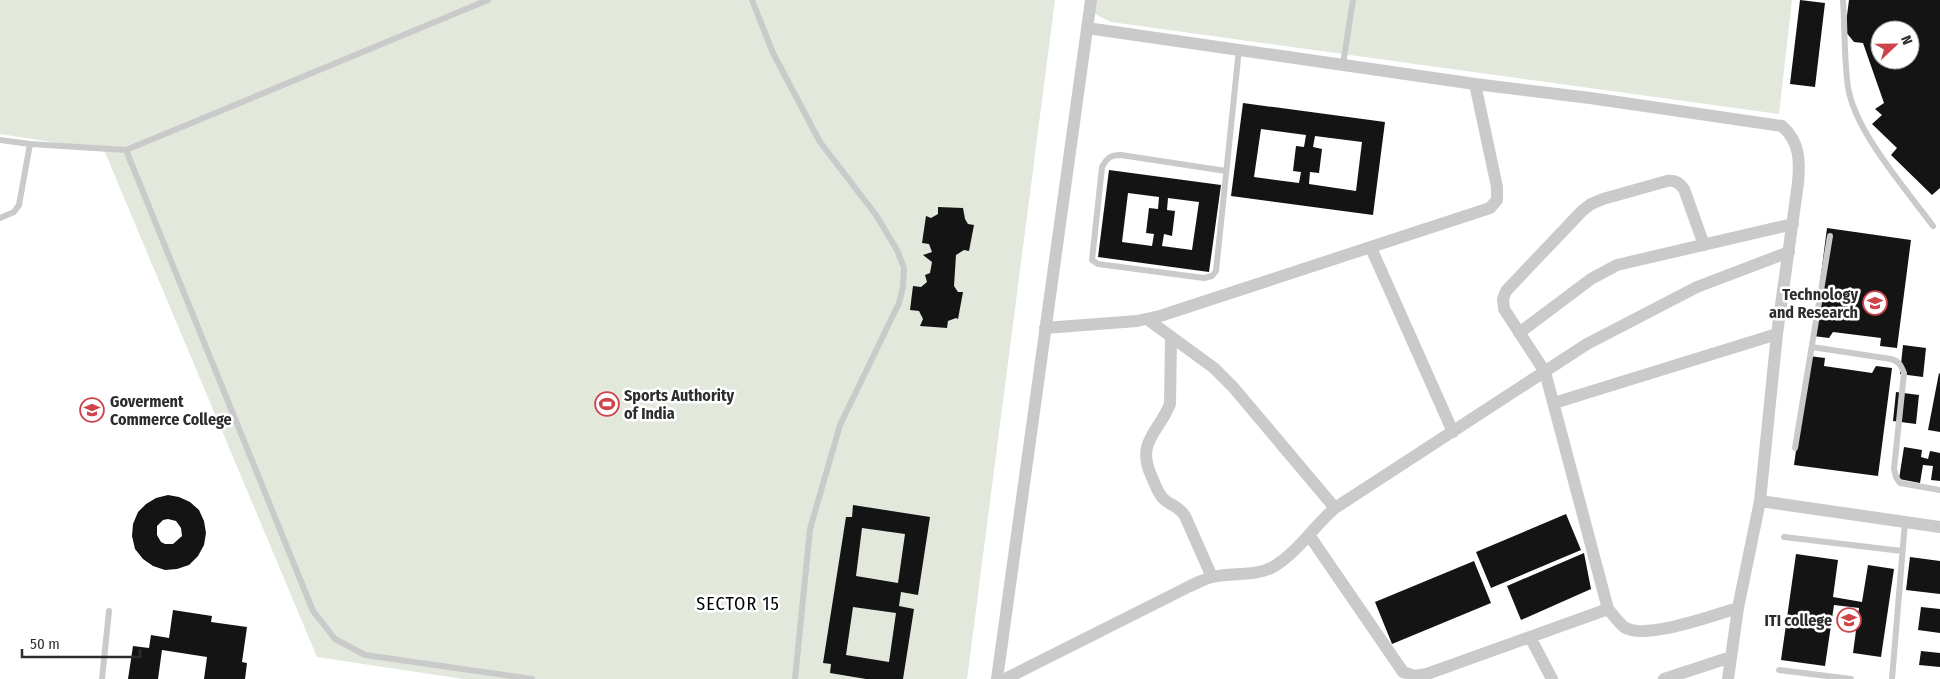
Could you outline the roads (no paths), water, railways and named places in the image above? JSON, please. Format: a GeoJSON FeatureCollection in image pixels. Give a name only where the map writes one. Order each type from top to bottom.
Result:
{"type":"FeatureCollection","features":[{"type":"Feature","properties":{"kind":"street"},"geometry":{"type":"LineString","coordinates":[[997,679],[1091,0]]}},
{"type":"Feature","properties":{"kind":"street"},"geometry":{"type":"LineString","coordinates":[[1087,28],[1782,126],[1790,133],[1798,147],[1800,164],[1790,252],[1777,334],[1760,501],[1738,608],[1728,679]]}},
{"type":"Feature","properties":{"kind":"street"},"geometry":{"type":"LineString","coordinates":[[1045,328],[1146,319],[1371,248],[1490,208],[1497,200],[1497,187],[1475,84]]}},
{"type":"Feature","properties":{"kind":"street"},"geometry":{"type":"LineString","coordinates":[[1704,245],[1684,189],[1680,183],[1667,182],[1603,198],[1582,211],[1506,291],[1503,299],[1504,309],[1545,372],[1608,609],[1625,627],[1639,632],[1654,632],[1738,608]]}},
{"type":"Feature","properties":{"kind":"street"},"geometry":{"type":"LineString","coordinates":[[1519,333],[1591,280],[1617,264],[1793,224]]}},
{"type":"Feature","properties":{"kind":"street"},"geometry":{"type":"LineString","coordinates":[[1371,248],[1452,432]]}},
{"type":"Feature","properties":{"kind":"street"},"geometry":{"type":"LineString","coordinates":[[1005,679],[1190,586],[1212,577],[1257,573],[1272,567],[1309,535],[1319,522],[1335,508],[1587,344],[1697,287],[1790,252]]}},
{"type":"Feature","properties":{"kind":"street"},"geometry":{"type":"LineString","coordinates":[[1146,319],[1214,368],[1233,387],[1335,508]]}},
{"type":"Feature","properties":{"kind":"street"},"geometry":{"type":"LineString","coordinates":[[1554,403],[1777,334]]}},
{"type":"Feature","properties":{"kind":"street"},"geometry":{"type":"LineString","coordinates":[[1171,337],[1170,404],[1146,445],[1145,455],[1147,466],[1160,494],[1164,500],[1180,508],[1185,516],[1212,577]]}},
{"type":"Feature","properties":{"kind":"street"},"geometry":{"type":"LineString","coordinates":[[1760,501],[1940,527]]}},
{"type":"Feature","properties":{"kind":"street"},"geometry":{"type":"LineString","coordinates":[[1309,535],[1404,672],[1414,678],[1440,674],[1530,637],[1608,609]]}},
{"type":"Feature","properties":{"kind":"street"},"geometry":{"type":"LineString","coordinates":[[1530,637],[1552,679]]}},
{"type":"Feature","properties":{"kind":"street"},"geometry":{"type":"LineString","coordinates":[[1664,679],[1731,657]]}},
{"type":"Feature","properties":{"kind":"lane"},"geometry":{"type":"LineString","coordinates":[[0,140],[30,144],[126,150],[488,0]]}},
{"type":"Feature","properties":{"kind":"lane"},"geometry":{"type":"LineString","coordinates":[[752,0],[773,53],[820,142],[876,215],[897,250],[904,268],[903,287],[898,303],[840,425],[810,530],[795,679]]}},
{"type":"Feature","properties":{"kind":"lane"},"geometry":{"type":"LineString","coordinates":[[1343,64],[1353,0]]}},
{"type":"Feature","properties":{"kind":"lane"},"geometry":{"type":"LineString","coordinates":[[1843,0],[1848,88],[1855,111],[1866,134],[1933,226]]}},
{"type":"Feature","properties":{"kind":"lane"},"geometry":{"type":"LineString","coordinates":[[1226,171],[1121,155],[1113,155],[1106,159],[1102,167],[1092,260],[1098,264],[1204,278],[1212,276],[1216,272],[1239,49]]}},
{"type":"Feature","properties":{"kind":"lane"},"geometry":{"type":"LineString","coordinates":[[0,218],[14,212],[19,205],[30,144]]}},
{"type":"Feature","properties":{"kind":"lane"},"geometry":{"type":"LineString","coordinates":[[126,150],[313,611],[335,639],[365,655],[532,679]]}},
{"type":"Feature","properties":{"kind":"lane"},"geometry":{"type":"LineString","coordinates":[[1796,448],[1830,236]]}},
{"type":"Feature","properties":{"kind":"lane"},"geometry":{"type":"LineString","coordinates":[[1812,347],[1891,359],[1901,366],[1904,373],[1894,469],[1896,477],[1900,483],[1940,490]]}},
{"type":"Feature","properties":{"kind":"lane"},"geometry":{"type":"LineString","coordinates":[[1892,679],[1905,522]]}},
{"type":"Feature","properties":{"kind":"lane"},"geometry":{"type":"LineString","coordinates":[[1784,537],[1902,551]]}},
{"type":"Feature","properties":{"kind":"lane"},"geometry":{"type":"LineString","coordinates":[[102,679],[108,611]]}},
{"type":"Feature","properties":{"kind":"lane"},"geometry":{"type":"LineString","coordinates":[[1779,670],[1851,679]]}},
{"type":"Feature","properties":{"kind":"place","name":"Technology and Research"},"geometry":{"type":"Point","coordinates":[1875,303]}},
{"type":"Feature","properties":{"kind":"place","name":"Sports Authority of India"},"geometry":{"type":"Point","coordinates":[607,404]}},
{"type":"Feature","properties":{"kind":"place","name":"Goverment Commerce College"},"geometry":{"type":"Point","coordinates":[92,410]}},
{"type":"Feature","properties":{"kind":"place","name":"ITI college"},"geometry":{"type":"Point","coordinates":[1849,620]}},
{"type":"Feature","properties":{"kind":"district","name":"SECTOR 15"},"geometry":{"type":"Point","coordinates":[738,604]}}]}
